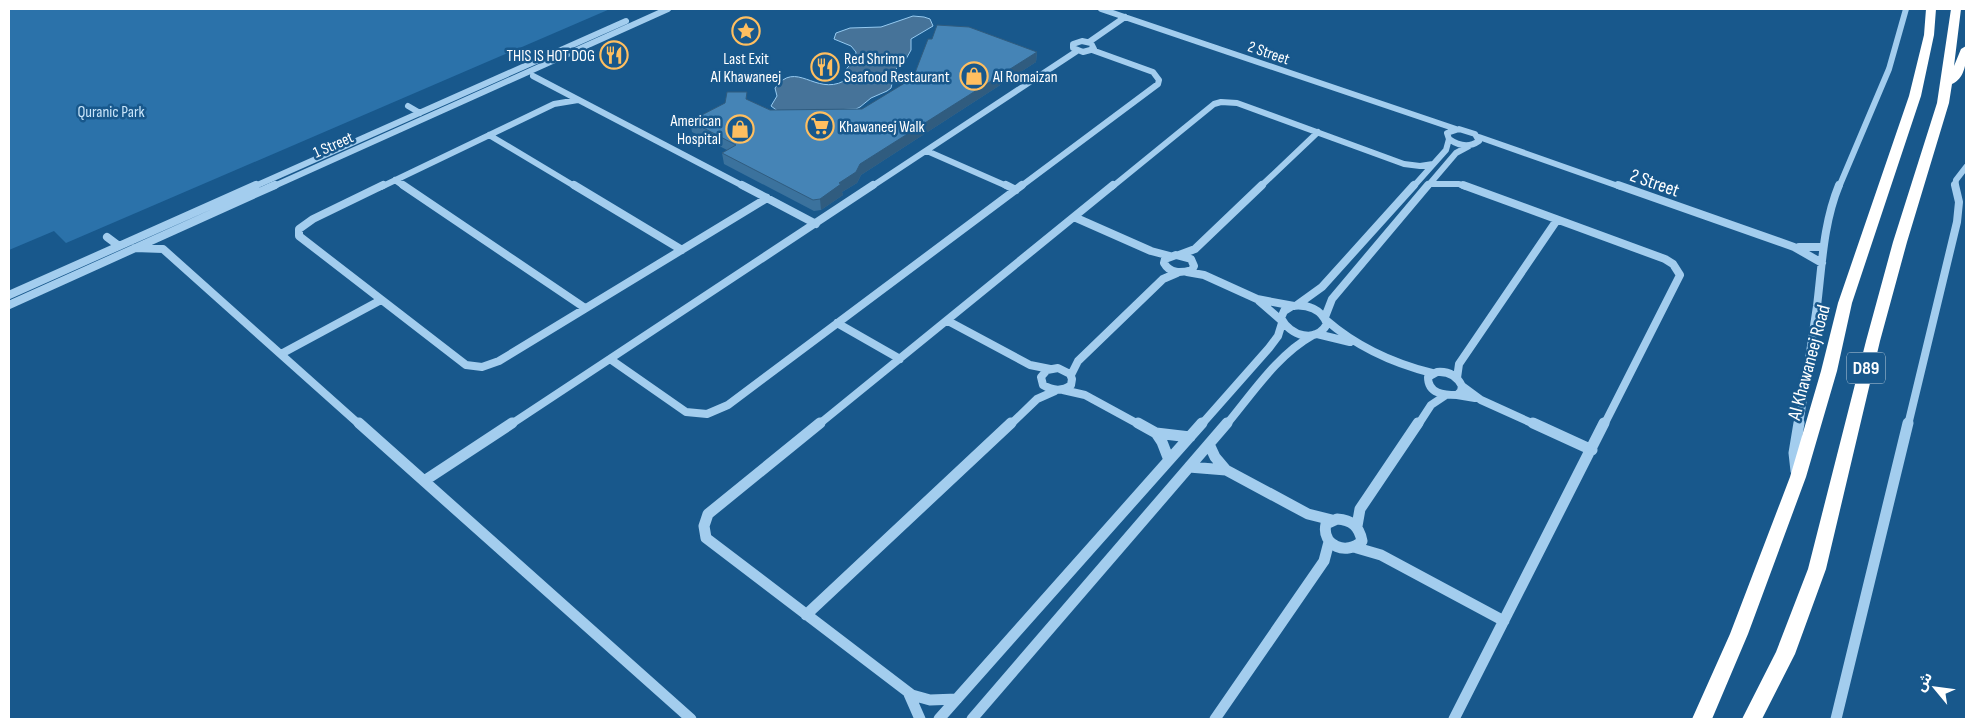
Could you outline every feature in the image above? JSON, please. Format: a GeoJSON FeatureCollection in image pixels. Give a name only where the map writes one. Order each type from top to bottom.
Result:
{"type":"FeatureCollection","features":[{"type":"Feature","properties":{"kind":"highway","name":"Al Khawaneej Road"},"geometry":{"type":"LineString","coordinates":[[1702,719],[1739,634],[1798,477],[1829,371],[1845,303],[1915,96],[1929,35],[1931,9]]}},
{"type":"Feature","properties":{"kind":"highway","name":"D89"},"geometry":{"type":"LineString","coordinates":[[1752,719],[1785,654],[1817,569],[1873,341],[1900,242],[1947,86],[1956,9]]}},
{"type":"Feature","properties":{"kind":"highway"},"geometry":{"type":"LineString","coordinates":[[1947,86],[1956,76],[1965,52]]}},
{"type":"Feature","properties":{"kind":"street","name":"1 Street"},"geometry":{"type":"LineString","coordinates":[[9,295],[654,9]]}},
{"type":"Feature","properties":{"kind":"street","name":"1 Street"},"geometry":{"type":"LineString","coordinates":[[9,305],[668,9]]}},
{"type":"Feature","properties":{"kind":"street","name":"2 Street"},"geometry":{"type":"LineString","coordinates":[[1101,9],[1428,121],[1467,130],[1474,142]]}},
{"type":"Feature","properties":{"kind":"street"},"geometry":{"type":"LineString","coordinates":[[1798,477],[1794,453],[1815,323],[1823,247],[1835,196],[1889,69],[1906,9]]}},
{"type":"Feature","properties":{"kind":"street"},"geometry":{"type":"LineString","coordinates":[[610,359],[686,412],[708,414],[728,405],[1158,84],[1158,76],[1153,72],[1091,46],[1079,42],[1073,44],[1072,48],[1077,51],[1086,52],[1091,46],[1116,25],[1127,18]]}},
{"type":"Feature","properties":{"kind":"street"},"geometry":{"type":"LineString","coordinates":[[424,481],[1077,51]]}},
{"type":"Feature","properties":{"kind":"street"},"geometry":{"type":"LineString","coordinates":[[532,76],[816,224]]}},
{"type":"Feature","properties":{"kind":"street"},"geometry":{"type":"LineString","coordinates":[[554,104],[563,92]]}},
{"type":"Feature","properties":{"kind":"street"},"geometry":{"type":"LineString","coordinates":[[578,100],[554,104],[307,222],[298,233],[301,239],[466,365],[477,368],[492,365],[767,198]]}},
{"type":"Feature","properties":{"kind":"street"},"geometry":{"type":"LineString","coordinates":[[957,699],[932,700],[909,694],[706,538],[703,522],[708,514],[1214,104],[1236,103],[1404,164],[1420,166],[1434,164]]}},
{"type":"Feature","properties":{"kind":"street"},"geometry":{"type":"LineString","coordinates":[[408,106],[420,113]]}},
{"type":"Feature","properties":{"kind":"street","name":"2 Street"},"geometry":{"type":"LineString","coordinates":[[1428,121],[1456,143],[1474,142],[1505,148],[1794,247],[1822,263]]}},
{"type":"Feature","properties":{"kind":"street"},"geometry":{"type":"LineString","coordinates":[[390,134],[420,127]]}},
{"type":"Feature","properties":{"kind":"street"},"geometry":{"type":"LineString","coordinates":[[939,719],[1274,342],[1282,322],[1283,311],[1296,306],[1322,287],[1446,150],[1449,131],[1456,129]]}},
{"type":"Feature","properties":{"kind":"street"},"geometry":{"type":"LineString","coordinates":[[1163,279],[1167,262],[1195,248],[1318,132]]}},
{"type":"Feature","properties":{"kind":"street"},"geometry":{"type":"LineString","coordinates":[[489,135],[682,250]]}},
{"type":"Feature","properties":{"kind":"street"},"geometry":{"type":"LineString","coordinates":[[975,717],[1290,349],[1326,327],[1326,318],[1332,299],[1443,168],[1459,151],[1474,142]]}},
{"type":"Feature","properties":{"kind":"street"},"geometry":{"type":"LineString","coordinates":[[927,151],[1016,190]]}},
{"type":"Feature","properties":{"kind":"street"},"geometry":{"type":"LineString","coordinates":[[1404,164],[1413,173],[1417,182]]}},
{"type":"Feature","properties":{"kind":"street"},"geometry":{"type":"LineString","coordinates":[[1443,168],[1459,184]]}},
{"type":"Feature","properties":{"kind":"street"},"geometry":{"type":"LineString","coordinates":[[1836,719],[1957,222],[1959,202],[1955,186],[1956,180],[1966,168]]}},
{"type":"Feature","properties":{"kind":"street"},"geometry":{"type":"LineString","coordinates":[[395,180],[585,308]]}},
{"type":"Feature","properties":{"kind":"street"},"geometry":{"type":"LineString","coordinates":[[1430,184],[1459,184],[1665,259],[1678,269],[1680,275],[1454,719]]}},
{"type":"Feature","properties":{"kind":"street"},"geometry":{"type":"LineString","coordinates":[[1074,217],[1151,251],[1167,262],[1177,273]]}},
{"type":"Feature","properties":{"kind":"street"},"geometry":{"type":"LineString","coordinates":[[1431,382],[1443,372],[1459,364],[1557,220]]}},
{"type":"Feature","properties":{"kind":"street"},"geometry":{"type":"LineString","coordinates":[[163,249],[164,241],[170,233]]}},
{"type":"Feature","properties":{"kind":"street"},"geometry":{"type":"LineString","coordinates":[[107,237],[119,246]]}},
{"type":"Feature","properties":{"kind":"street","name":"2 Street"},"geometry":{"type":"LineString","coordinates":[[1794,247],[1823,247]]}},
{"type":"Feature","properties":{"kind":"street"},"geometry":{"type":"LineString","coordinates":[[135,248],[163,249],[692,719]]}},
{"type":"Feature","properties":{"kind":"street"},"geometry":{"type":"LineString","coordinates":[[1187,272],[1193,263],[1195,248]]}},
{"type":"Feature","properties":{"kind":"street"},"geometry":{"type":"LineString","coordinates":[[1179,255],[1193,263],[1204,275]]}},
{"type":"Feature","properties":{"kind":"street"},"geometry":{"type":"LineString","coordinates":[[1036,399],[1042,381],[1054,369],[1078,361],[1163,279],[1177,273],[1187,272],[1204,275],[1257,299],[1313,308],[1355,343]]}},
{"type":"Feature","properties":{"kind":"street"},"geometry":{"type":"LineString","coordinates":[[1257,299],[1295,333],[1355,343],[1411,368],[1446,395]]}},
{"type":"Feature","properties":{"kind":"street"},"geometry":{"type":"LineString","coordinates":[[281,354],[381,300]]}},
{"type":"Feature","properties":{"kind":"street"},"geometry":{"type":"LineString","coordinates":[[948,321],[1030,365],[1054,369],[1072,378],[1085,395]]}},
{"type":"Feature","properties":{"kind":"street"},"geometry":{"type":"LineString","coordinates":[[837,323],[900,359]]}},
{"type":"Feature","properties":{"kind":"street"},"geometry":{"type":"LineString","coordinates":[[806,615],[1036,399],[1069,387],[1078,361]]}},
{"type":"Feature","properties":{"kind":"street"},"geometry":{"type":"LineString","coordinates":[[1457,394],[1461,391],[1459,364]]}},
{"type":"Feature","properties":{"kind":"street"},"geometry":{"type":"LineString","coordinates":[[1030,365],[1042,381],[1059,390],[1085,395],[1156,433],[1190,437]]}},
{"type":"Feature","properties":{"kind":"street"},"geometry":{"type":"LineString","coordinates":[[1443,372],[1460,382],[1481,400]]}},
{"type":"Feature","properties":{"kind":"street"},"geometry":{"type":"LineString","coordinates":[[1431,382],[1431,405]]}},
{"type":"Feature","properties":{"kind":"street"},"geometry":{"type":"LineString","coordinates":[[1381,555],[1363,538],[1357,526],[1360,509],[1431,405],[1446,395],[1457,394],[1481,400],[1592,450]]}},
{"type":"Feature","properties":{"kind":"street"},"geometry":{"type":"LineString","coordinates":[[1156,433],[1167,450],[1169,460]]}},
{"type":"Feature","properties":{"kind":"street"},"geometry":{"type":"LineString","coordinates":[[1209,444],[1215,457],[1226,470],[1308,514],[1337,519],[1357,526]]}},
{"type":"Feature","properties":{"kind":"street"},"geometry":{"type":"LineString","coordinates":[[1189,467],[1226,470]]}},
{"type":"Feature","properties":{"kind":"street"},"geometry":{"type":"LineString","coordinates":[[1324,531],[1326,524],[1360,509]]}},
{"type":"Feature","properties":{"kind":"street"},"geometry":{"type":"LineString","coordinates":[[1308,514],[1324,531],[1329,542],[1343,549]]}},
{"type":"Feature","properties":{"kind":"street"},"geometry":{"type":"LineString","coordinates":[[1357,548],[1363,538]]}},
{"type":"Feature","properties":{"kind":"street"},"geometry":{"type":"LineString","coordinates":[[1215,719],[1324,561],[1329,542]]}},
{"type":"Feature","properties":{"kind":"street"},"geometry":{"type":"LineString","coordinates":[[1324,561],[1343,549],[1357,548],[1381,555],[1504,621]]}},
{"type":"Feature","properties":{"kind":"street"},"geometry":{"type":"LineString","coordinates":[[909,694],[920,719]]}},
{"type":"Feature","properties":{"kind":"green space","name":"Quranic Park"},"geometry":{"type":"Polygon","coordinates":[[[9,9],[610,9],[66,243],[54,231],[9,250],[9,9]]]}},
{"type":"Feature","properties":{"kind":"shaded area"},"geometry":{"type":"Polygon","coordinates":[[[913,16],[930,19],[933,26],[911,39],[911,50],[906,59],[895,70],[891,88],[887,91],[871,98],[856,109],[779,112],[771,106],[777,96],[775,88],[783,80],[791,77],[824,84],[844,81],[847,68],[855,60],[856,52],[851,46],[834,39],[836,33],[850,28],[881,27],[913,16]]]}},
{"type":"Feature","properties":{"kind":"building","name":"Khawaneej Walk"},"geometry":{"type":"Polygon","coordinates":[[[937,25],[969,27],[1037,52],[860,164],[856,172],[820,199],[813,200],[722,153],[736,145],[690,121],[725,103],[727,92],[747,92],[746,99],[770,110],[862,109],[913,78],[928,39],[932,39],[937,25]]]}},
{"type":"Feature","properties":{"kind":"place","name":"Last Exit Al Khawaneej"},"geometry":{"type":"Point","coordinates":[746,31]}},
{"type":"Feature","properties":{"kind":"place","name":"THIS IS HOT DOG"},"geometry":{"type":"Point","coordinates":[614,55]}},
{"type":"Feature","properties":{"kind":"place","name":"Red Shrimp Seafood Restaurant"},"geometry":{"type":"Point","coordinates":[825,67]}},
{"type":"Feature","properties":{"kind":"place","name":"Al Romaizan"},"geometry":{"type":"Point","coordinates":[974,76]}},
{"type":"Feature","properties":{"kind":"place","name":"Khawaneej Walk"},"geometry":{"type":"Point","coordinates":[820,126]}},
{"type":"Feature","properties":{"kind":"place","name":"American Hospital"},"geometry":{"type":"Point","coordinates":[740,129]}}]}
